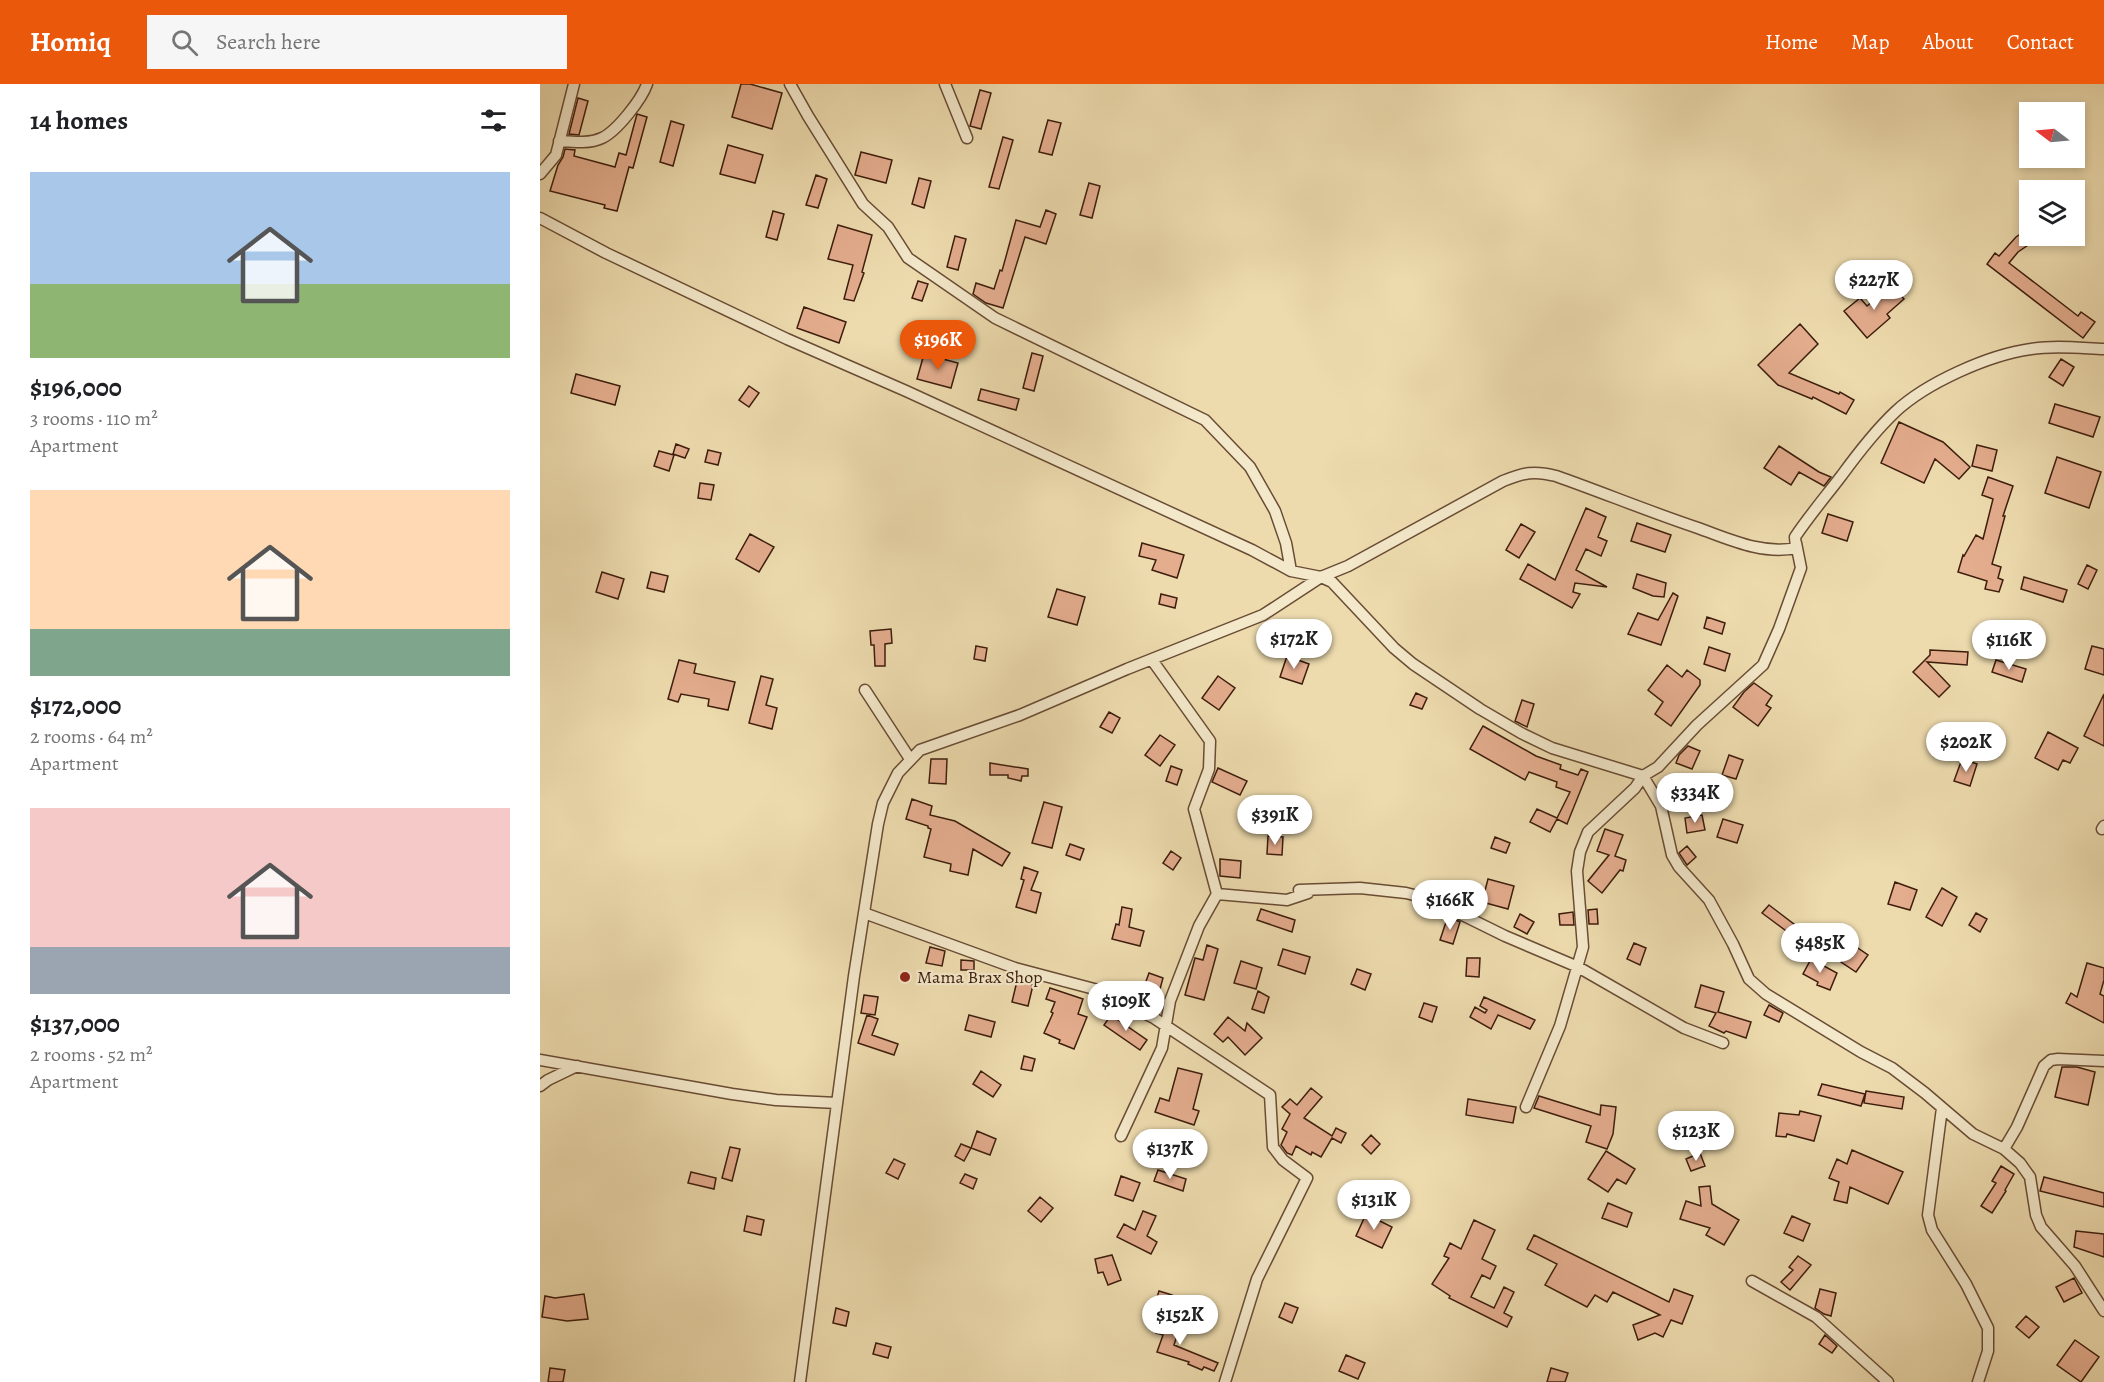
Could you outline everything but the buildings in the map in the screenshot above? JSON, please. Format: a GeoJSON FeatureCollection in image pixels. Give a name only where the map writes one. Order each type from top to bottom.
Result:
{"type":"FeatureCollection","features":[{"type":"Feature","properties":{"kind":"street"},"geometry":{"type":"LineString","coordinates":[[540,174],[556,155],[574,84]]}},
{"type":"Feature","properties":{"kind":"street"},"geometry":{"type":"LineString","coordinates":[[559,141],[583,142],[603,138],[628,115],[644,93],[647,84]]}},
{"type":"Feature","properties":{"kind":"street"},"geometry":{"type":"LineString","coordinates":[[790,84],[863,204],[888,227],[908,258],[995,318],[1205,420],[1250,467],[1260,484],[1275,511],[1286,543],[1291,571]]}},
{"type":"Feature","properties":{"kind":"street"},"geometry":{"type":"LineString","coordinates":[[945,84],[967,138]]}},
{"type":"Feature","properties":{"kind":"street"},"geometry":{"type":"LineString","coordinates":[[540,218],[606,253],[787,339],[906,391],[1252,550],[1291,571],[1321,577],[1332,582],[1394,648],[1413,664],[1480,709],[1552,748],[1643,776],[1661,806],[1672,855],[1679,867],[1709,900],[1749,979],[1766,994],[1861,1052],[1892,1068],[1973,1134],[2004,1149],[2020,1163],[2030,1176],[2037,1215],[2042,1227],[2075,1266],[2104,1311]]}},
{"type":"Feature","properties":{"kind":"street"},"geometry":{"type":"LineString","coordinates":[[800,1382],[864,913],[883,803],[898,772],[920,750],[1020,715],[1263,615],[1321,577],[1348,566],[1503,481],[1524,472],[1539,472],[1556,476],[1752,546],[1774,549],[1796,548],[1795,537],[1870,438],[1894,412],[1911,399],[1952,374],[2010,353],[2032,348],[2104,349]]}},
{"type":"Feature","properties":{"kind":"street"},"geometry":{"type":"LineString","coordinates":[[1526,1107],[1560,1026],[1583,947],[1584,935],[1578,890],[1580,852],[1588,832],[1635,788],[1643,776],[1658,766],[1697,725],[1763,665],[1801,568],[1795,537]]}},
{"type":"Feature","properties":{"kind":"street"},"geometry":{"type":"LineString","coordinates":[[1120,1136],[1162,1048],[1170,1001],[1199,926],[1217,894],[1194,809],[1209,769],[1210,741],[1152,660]]}},
{"type":"Feature","properties":{"kind":"street"},"geometry":{"type":"LineString","coordinates":[[864,690],[910,759]]}},
{"type":"Feature","properties":{"kind":"street"},"geometry":{"type":"LineString","coordinates":[[1217,894],[1287,900],[1322,889]]}},
{"type":"Feature","properties":{"kind":"street"},"geometry":{"type":"LineString","coordinates":[[1299,890],[1382,890],[1430,899],[1505,936],[1578,967],[1684,1028],[1723,1044]]}},
{"type":"Feature","properties":{"kind":"street"},"geometry":{"type":"LineString","coordinates":[[864,913],[1015,968],[1098,990],[1154,1018],[1270,1095],[1274,1147],[1283,1160],[1307,1178],[1257,1279],[1225,1382]]}},
{"type":"Feature","properties":{"kind":"street"},"geometry":{"type":"LineString","coordinates":[[2004,1149],[2043,1066],[2051,1060],[2058,1059],[2104,1061]]}},
{"type":"Feature","properties":{"kind":"street"},"geometry":{"type":"LineString","coordinates":[[540,1060],[732,1094],[776,1100],[837,1103]]}},
{"type":"Feature","properties":{"kind":"street"},"geometry":{"type":"LineString","coordinates":[[540,1086],[578,1066]]}},
{"type":"Feature","properties":{"kind":"street"},"geometry":{"type":"LineString","coordinates":[[1942,1108],[1928,1215],[1932,1230],[1966,1284],[1988,1328],[1988,1351],[1978,1382]]}},
{"type":"Feature","properties":{"kind":"street"},"geometry":{"type":"LineString","coordinates":[[1752,1281],[1816,1317],[1888,1382]]}},
{"type":"Feature","properties":{"kind":"place","name":"Mama Brax Shop"},"geometry":{"type":"Point","coordinates":[905,977]}}]}
